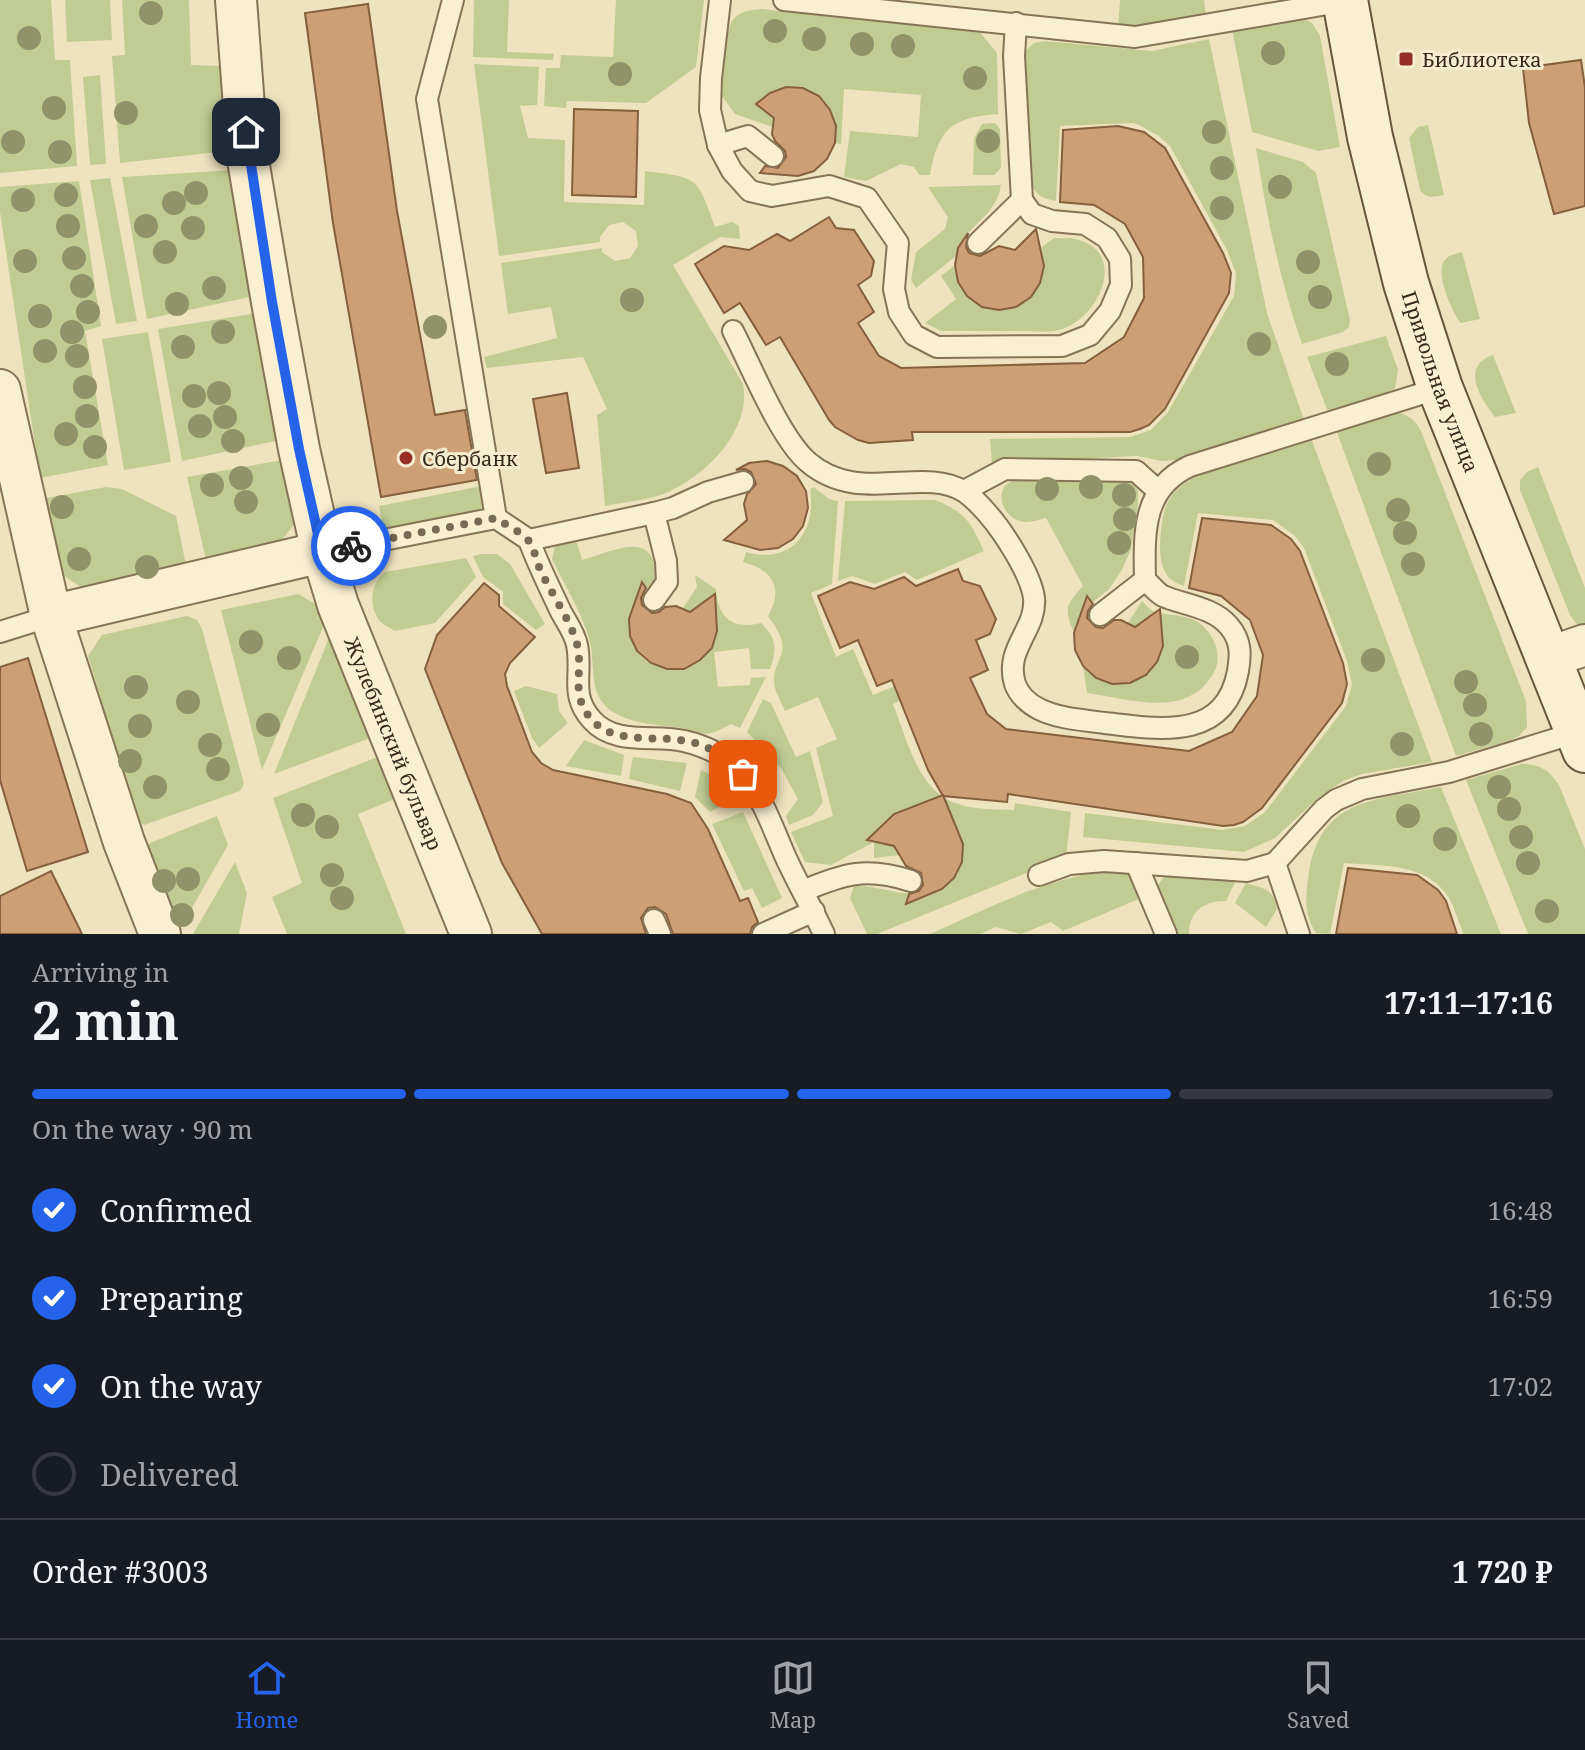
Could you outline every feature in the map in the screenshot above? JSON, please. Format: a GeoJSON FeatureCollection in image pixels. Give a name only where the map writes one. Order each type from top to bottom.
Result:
{"type":"FeatureCollection","features":[{"type":"Feature","properties":{"kind":"main road","name":"Привольная улица"},"geometry":{"type":"LineString","coordinates":[[1345,0],[1370,137],[1394,241],[1440,388],[1567,651],[1582,741]]}},
{"type":"Feature","properties":{"kind":"street","name":"Жулебинский бульвар"},"geometry":{"type":"LineString","coordinates":[[236,0],[250,174],[299,449],[322,552],[338,605],[471,934]]}},
{"type":"Feature","properties":{"kind":"street"},"geometry":{"type":"LineString","coordinates":[[0,390],[51,616],[124,842],[160,934]]}},
{"type":"Feature","properties":{"kind":"street"},"geometry":{"type":"LineString","coordinates":[[51,616],[322,552]]}},
{"type":"Feature","properties":{"kind":"lane"},"geometry":{"type":"LineString","coordinates":[[453,0],[427,99],[496,518]]}},
{"type":"Feature","properties":{"kind":"lane"},"geometry":{"type":"LineString","coordinates":[[720,0],[710,110],[718,145],[732,171],[750,191],[772,196],[829,186],[867,198],[898,243],[894,289],[899,312],[914,335],[937,347],[1062,346],[1090,335],[1110,311],[1121,285],[1120,259],[1107,238],[1085,224],[1052,221],[1032,214],[1022,200],[1014,56],[1016,23]]}},
{"type":"Feature","properties":{"kind":"lane"},"geometry":{"type":"LineString","coordinates":[[784,0],[1135,37],[1345,0]]}},
{"type":"Feature","properties":{"kind":"lane"},"geometry":{"type":"LineString","coordinates":[[718,145],[748,136],[773,156]]}},
{"type":"Feature","properties":{"kind":"lane"},"geometry":{"type":"LineString","coordinates":[[978,243],[1022,200]]}},
{"type":"Feature","properties":{"kind":"lane"},"geometry":{"type":"LineString","coordinates":[[733,331],[782,428],[807,461],[834,479],[866,485],[935,483],[964,491],[988,514],[1024,570],[1034,598],[1030,622],[1018,644],[1011,670],[1019,693],[1039,709],[1072,719],[1160,730],[1191,727],[1218,710],[1235,690],[1242,651],[1229,625],[1209,612],[1162,595],[1145,580],[1144,545],[1157,490],[1173,474],[1190,466],[1440,388]]}},
{"type":"Feature","properties":{"kind":"lane"},"geometry":{"type":"LineString","coordinates":[[964,491],[1005,469],[1136,471],[1157,490]]}},
{"type":"Feature","properties":{"kind":"lane"},"geometry":{"type":"LineString","coordinates":[[529,540],[673,508],[708,492],[743,482]]}},
{"type":"Feature","properties":{"kind":"lane"},"geometry":{"type":"LineString","coordinates":[[654,513],[666,561],[667,582],[654,600]]}},
{"type":"Feature","properties":{"kind":"lane"},"geometry":{"type":"LineString","coordinates":[[322,552],[496,518],[529,540],[538,565],[577,642],[580,667],[576,688],[593,722],[617,735],[681,740],[709,748],[732,762],[754,786],[824,934]]}},
{"type":"Feature","properties":{"kind":"lane"},"geometry":{"type":"LineString","coordinates":[[1100,615],[1145,580]]}},
{"type":"Feature","properties":{"kind":"lane"},"geometry":{"type":"LineString","coordinates":[[0,632],[51,616]]}},
{"type":"Feature","properties":{"kind":"lane"},"geometry":{"type":"LineString","coordinates":[[1039,875],[1069,864],[1104,861],[1247,871],[1275,863],[1324,809],[1348,794],[1582,741]]}},
{"type":"Feature","properties":{"kind":"lane"},"geometry":{"type":"LineString","coordinates":[[1136,863],[1166,934]]}},
{"type":"Feature","properties":{"kind":"lane"},"geometry":{"type":"LineString","coordinates":[[1275,863],[1299,934]]}},
{"type":"Feature","properties":{"kind":"lane"},"geometry":{"type":"LineString","coordinates":[[803,891],[836,877],[862,871],[911,881]]}},
{"type":"Feature","properties":{"kind":"lane"},"geometry":{"type":"LineString","coordinates":[[763,934],[814,911]]}},
{"type":"Feature","properties":{"kind":"green space"},"geometry":{"type":"Polygon","coordinates":[[[0,0],[51,0],[55,60],[70,60],[77,166],[0,173],[0,0]]]}},
{"type":"Feature","properties":{"kind":"green space"},"geometry":{"type":"Polygon","coordinates":[[[65,0],[110,0],[112,40],[67,42],[65,0]]]}},
{"type":"Feature","properties":{"kind":"green space"},"geometry":{"type":"Polygon","coordinates":[[[122,0],[189,0],[191,65],[221,66],[227,151],[120,163],[112,56],[125,55],[122,0]]]}},
{"type":"Feature","properties":{"kind":"green space"},"geometry":{"type":"Polygon","coordinates":[[[474,0],[509,0],[507,52],[554,54],[553,60],[473,57],[474,0]]]}},
{"type":"Feature","properties":{"kind":"green space"},"geometry":{"type":"Polygon","coordinates":[[[616,0],[704,0],[696,67],[646,103],[567,101],[566,108],[544,106],[546,68],[560,68],[561,55],[613,57],[616,0]]]}},
{"type":"Feature","properties":{"kind":"green space"},"geometry":{"type":"Polygon","coordinates":[[[1120,0],[1204,0],[1206,16],[1149,29],[1118,27],[1120,0]]]}},
{"type":"Feature","properties":{"kind":"green space"},"geometry":{"type":"Polygon","coordinates":[[[761,9],[980,32],[997,53],[998,114],[969,119],[950,128],[938,146],[930,175],[919,175],[914,167],[901,164],[866,181],[844,177],[850,131],[918,137],[921,95],[844,89],[841,144],[835,143],[834,126],[821,101],[799,89],[771,94],[757,104],[776,120],[773,127],[735,114],[722,96],[727,35],[738,15],[761,9]]]}},
{"type":"Feature","properties":{"kind":"green space"},"geometry":{"type":"Polygon","coordinates":[[[1305,19],[1312,23],[1320,36],[1340,147],[1318,151],[1252,132],[1232,29],[1305,19]]]}},
{"type":"Feature","properties":{"kind":"green space"},"geometry":{"type":"Polygon","coordinates":[[[1209,39],[1267,313],[1304,420],[1176,460],[1162,461],[1137,456],[992,463],[990,439],[1130,437],[1151,430],[1168,412],[1234,296],[1236,274],[1228,252],[1170,146],[1135,123],[1060,126],[1056,201],[1038,194],[1028,176],[1024,52],[1034,43],[1045,41],[1152,51],[1209,39]]]}},
{"type":"Feature","properties":{"kind":"green space"},"geometry":{"type":"Polygon","coordinates":[[[474,64],[539,67],[537,105],[520,106],[528,138],[565,140],[564,202],[644,205],[645,171],[663,173],[694,182],[715,227],[732,222],[739,226],[740,239],[720,237],[673,265],[743,384],[744,401],[733,434],[723,449],[696,475],[666,493],[605,506],[597,415],[607,409],[583,357],[487,368],[484,357],[557,338],[551,307],[508,314],[501,263],[602,248],[602,252],[615,261],[630,258],[638,246],[636,231],[623,222],[609,225],[600,242],[499,256],[474,64]]]}},
{"type":"Feature","properties":{"kind":"green space"},"geometry":{"type":"Polygon","coordinates":[[[100,75],[106,164],[90,165],[83,77],[100,75]]]}},
{"type":"Feature","properties":{"kind":"green space"},"geometry":{"type":"Polygon","coordinates":[[[995,123],[1000,129],[1001,168],[994,175],[973,175],[974,138],[982,124],[995,123]]]}},
{"type":"Feature","properties":{"kind":"green space"},"geometry":{"type":"Polygon","coordinates":[[[1428,125],[1444,195],[1433,197],[1420,190],[1409,138],[1418,127],[1428,125]]]}},
{"type":"Feature","properties":{"kind":"green space"},"geometry":{"type":"Polygon","coordinates":[[[1256,148],[1303,162],[1316,173],[1350,320],[1349,327],[1343,332],[1302,344],[1274,247],[1256,148]]]}},
{"type":"Feature","properties":{"kind":"green space"},"geometry":{"type":"Polygon","coordinates":[[[234,170],[254,296],[147,319],[122,177],[234,170]]]}},
{"type":"Feature","properties":{"kind":"green space"},"geometry":{"type":"Polygon","coordinates":[[[110,178],[137,321],[116,324],[90,180],[110,178]]]}},
{"type":"Feature","properties":{"kind":"green space"},"geometry":{"type":"Polygon","coordinates":[[[79,181],[101,326],[85,331],[108,465],[40,478],[0,212],[0,187],[79,181]]]}},
{"type":"Feature","properties":{"kind":"green space"},"geometry":{"type":"Polygon","coordinates":[[[1001,185],[993,206],[965,237],[956,256],[916,288],[911,280],[916,252],[945,229],[948,217],[928,187],[1001,185]]]}},
{"type":"Feature","properties":{"kind":"green space"},"geometry":{"type":"Polygon","coordinates":[[[1054,238],[1079,240],[1094,248],[1102,259],[1105,273],[1102,287],[1095,302],[1073,324],[1050,331],[941,331],[925,323],[956,299],[941,276],[955,265],[963,287],[975,301],[991,308],[1007,309],[1023,302],[1035,290],[1042,272],[1041,248],[1054,238]]]}},
{"type":"Feature","properties":{"kind":"green space"},"geometry":{"type":"Polygon","coordinates":[[[1462,252],[1480,319],[1461,323],[1449,302],[1442,266],[1446,259],[1462,252]]]}},
{"type":"Feature","properties":{"kind":"green space"},"geometry":{"type":"Polygon","coordinates":[[[257,313],[280,440],[182,461],[158,329],[257,313]]]}},
{"type":"Feature","properties":{"kind":"green space"},"geometry":{"type":"Polygon","coordinates":[[[148,332],[171,462],[124,470],[102,339],[148,332]]]}},
{"type":"Feature","properties":{"kind":"green space"},"geometry":{"type":"Polygon","coordinates":[[[1386,336],[1398,370],[1395,388],[1379,399],[1328,412],[1307,357],[1386,336]]]}},
{"type":"Feature","properties":{"kind":"green space"},"geometry":{"type":"Polygon","coordinates":[[[1493,355],[1516,413],[1495,417],[1479,392],[1475,374],[1477,367],[1493,355]]]}},
{"type":"Feature","properties":{"kind":"green space"},"geometry":{"type":"Polygon","coordinates":[[[1396,412],[1411,418],[1421,431],[1526,701],[1527,727],[1519,736],[1456,756],[1336,430],[1396,412]]]}},
{"type":"Feature","properties":{"kind":"green space"},"geometry":{"type":"Polygon","coordinates":[[[1311,438],[1432,762],[1362,774],[1343,781],[1317,799],[1275,838],[1244,852],[1083,837],[1085,813],[1223,830],[1245,826],[1265,812],[1346,706],[1352,684],[1347,661],[1304,548],[1295,536],[1273,520],[1198,513],[1184,586],[1168,577],[1161,556],[1165,511],[1169,500],[1180,488],[1213,468],[1311,438]]]}},
{"type":"Feature","properties":{"kind":"green space"},"geometry":{"type":"Polygon","coordinates":[[[288,459],[299,518],[278,545],[207,564],[187,477],[288,459]]]}},
{"type":"Feature","properties":{"kind":"green space"},"geometry":{"type":"Polygon","coordinates":[[[1538,467],[1585,588],[1585,629],[1578,626],[1570,615],[1520,490],[1520,480],[1538,467]]]}},
{"type":"Feature","properties":{"kind":"green space"},"geometry":{"type":"Polygon","coordinates":[[[1022,477],[1131,479],[1138,491],[1131,549],[1122,570],[1109,589],[1092,603],[1074,633],[1068,607],[1083,586],[1046,518],[1029,522],[1015,519],[1006,510],[1001,498],[1005,486],[1022,477]]]}},
{"type":"Feature","properties":{"kind":"green space"},"geometry":{"type":"Polygon","coordinates":[[[482,486],[484,501],[477,517],[386,540],[379,506],[482,486]]]}},
{"type":"Feature","properties":{"kind":"green space"},"geometry":{"type":"Polygon","coordinates":[[[106,487],[122,489],[176,516],[187,570],[85,590],[60,573],[41,499],[106,487]]]}},
{"type":"Feature","properties":{"kind":"green space"},"geometry":{"type":"Polygon","coordinates":[[[814,487],[829,499],[838,501],[832,584],[811,593],[836,657],[853,649],[873,695],[895,686],[901,700],[893,704],[903,733],[916,763],[933,788],[944,798],[971,807],[1014,810],[1015,803],[1071,812],[1066,857],[877,934],[867,934],[850,898],[854,886],[929,894],[952,879],[962,862],[928,808],[902,811],[889,819],[879,832],[875,841],[900,847],[899,855],[874,858],[874,842],[831,865],[805,862],[791,832],[833,816],[816,748],[837,739],[818,697],[785,711],[774,678],[782,641],[768,616],[775,589],[768,575],[743,562],[746,552],[776,554],[798,542],[809,519],[810,489],[814,487]]]}},
{"type":"Feature","properties":{"kind":"green space"},"geometry":{"type":"Polygon","coordinates":[[[935,500],[966,519],[984,551],[917,580],[905,572],[875,584],[852,576],[838,581],[845,501],[935,500]]]}},
{"type":"Feature","properties":{"kind":"green space"},"geometry":{"type":"Polygon","coordinates":[[[572,538],[577,543],[582,560],[631,547],[649,553],[657,578],[636,601],[631,611],[630,630],[636,650],[650,663],[667,668],[685,667],[702,659],[713,644],[716,624],[709,599],[689,613],[683,608],[697,587],[695,575],[716,589],[720,608],[728,620],[742,625],[761,623],[766,628],[774,644],[770,669],[751,669],[749,648],[714,652],[718,687],[750,685],[751,678],[766,677],[740,728],[731,724],[707,734],[648,724],[623,717],[604,704],[594,681],[586,628],[552,559],[556,542],[572,538]]]}},
{"type":"Feature","properties":{"kind":"green space"},"geometry":{"type":"Polygon","coordinates":[[[497,554],[510,564],[545,624],[536,630],[503,604],[503,592],[483,577],[473,556],[497,554]]]}},
{"type":"Feature","properties":{"kind":"green space"},"geometry":{"type":"Polygon","coordinates":[[[466,558],[476,577],[435,623],[395,631],[379,620],[372,601],[374,588],[385,572],[466,558]]]}},
{"type":"Feature","properties":{"kind":"green space"},"geometry":{"type":"Polygon","coordinates":[[[298,594],[319,606],[326,620],[262,770],[221,610],[298,594]]]}},
{"type":"Feature","properties":{"kind":"green space"},"geometry":{"type":"Polygon","coordinates":[[[1142,601],[1154,611],[1186,617],[1203,626],[1216,648],[1217,664],[1212,675],[1205,685],[1180,700],[1133,701],[1087,693],[1083,666],[1096,678],[1161,628],[1154,613],[1134,628],[1128,623],[1142,601]]]}},
{"type":"Feature","properties":{"kind":"green space"},"geometry":{"type":"Polygon","coordinates":[[[187,616],[197,620],[202,629],[244,784],[240,791],[144,825],[137,820],[88,656],[102,635],[187,616]]]}},
{"type":"Feature","properties":{"kind":"green space"},"geometry":{"type":"Polygon","coordinates":[[[331,633],[373,737],[274,774],[331,633]]]}},
{"type":"Feature","properties":{"kind":"green space"},"geometry":{"type":"Polygon","coordinates":[[[526,686],[557,694],[559,711],[568,723],[539,748],[514,691],[526,686]]]}},
{"type":"Feature","properties":{"kind":"green space"},"geometry":{"type":"Polygon","coordinates":[[[763,699],[771,703],[796,757],[810,751],[823,802],[813,815],[789,825],[786,816],[798,799],[781,768],[747,732],[763,699]]]}},
{"type":"Feature","properties":{"kind":"green space"},"geometry":{"type":"Polygon","coordinates":[[[584,740],[624,755],[621,776],[566,766],[584,740]]]}},
{"type":"Feature","properties":{"kind":"green space"},"geometry":{"type":"Polygon","coordinates":[[[380,756],[397,798],[358,814],[406,934],[287,934],[272,897],[302,883],[273,798],[380,756]]]}},
{"type":"Feature","properties":{"kind":"green space"},"geometry":{"type":"Polygon","coordinates":[[[633,757],[687,763],[680,791],[629,779],[633,757]]]}},
{"type":"Feature","properties":{"kind":"green space"},"geometry":{"type":"Polygon","coordinates":[[[1522,764],[1534,765],[1548,772],[1559,785],[1585,849],[1585,934],[1528,934],[1466,780],[1522,764]]]}},
{"type":"Feature","properties":{"kind":"green space"},"geometry":{"type":"Polygon","coordinates":[[[701,770],[718,779],[736,798],[710,812],[695,797],[701,770]]]}},
{"type":"Feature","properties":{"kind":"green space"},"geometry":{"type":"Polygon","coordinates":[[[1441,787],[1501,934],[1463,934],[1449,898],[1440,886],[1416,872],[1388,866],[1344,863],[1330,934],[1316,933],[1308,914],[1306,894],[1314,852],[1323,832],[1353,808],[1441,787]]]}},
{"type":"Feature","properties":{"kind":"green space"},"geometry":{"type":"Polygon","coordinates":[[[743,812],[782,898],[762,908],[752,888],[744,891],[712,824],[743,812]]]}},
{"type":"Feature","properties":{"kind":"green space"},"geometry":{"type":"Polygon","coordinates":[[[217,816],[228,845],[177,934],[145,852],[150,843],[217,816]]]}},
{"type":"Feature","properties":{"kind":"green space"},"geometry":{"type":"Polygon","coordinates":[[[235,862],[247,893],[239,934],[193,934],[235,862]]]}},
{"type":"Feature","properties":{"kind":"green space"},"geometry":{"type":"Polygon","coordinates":[[[1105,871],[1130,874],[1141,898],[1063,931],[1051,922],[1021,934],[996,927],[980,934],[930,934],[1037,888],[1105,871]]]}},
{"type":"Feature","properties":{"kind":"green space"},"geometry":{"type":"Polygon","coordinates":[[[1166,875],[1235,882],[1226,901],[1199,909],[1192,919],[1189,934],[1176,934],[1155,888],[1166,875]]]}},
{"type":"Feature","properties":{"kind":"green space"},"geometry":{"type":"Polygon","coordinates":[[[1246,883],[1267,890],[1273,897],[1277,909],[1266,927],[1235,903],[1246,883]]]}},
{"type":"Feature","properties":{"kind":"building"},"geometry":{"type":"Polygon","coordinates":[[[368,4],[397,211],[435,415],[465,410],[477,480],[381,497],[333,223],[305,13],[368,4]]]}},
{"type":"Feature","properties":{"kind":"building"},"geometry":{"type":"Polygon","coordinates":[[[1581,60],[1585,87],[1585,206],[1554,214],[1529,123],[1523,68],[1581,60]]]}},
{"type":"Feature","properties":{"kind":"building"},"geometry":{"type":"Polygon","coordinates":[[[786,87],[803,88],[819,96],[830,110],[836,126],[835,143],[827,159],[814,171],[798,176],[760,173],[765,166],[778,168],[786,157],[772,134],[774,118],[756,104],[770,93],[786,87]]]}},
{"type":"Feature","properties":{"kind":"building"},"geometry":{"type":"Polygon","coordinates":[[[574,109],[638,111],[636,197],[572,195],[574,109]]]}},
{"type":"Feature","properties":{"kind":"building"},"geometry":{"type":"Polygon","coordinates":[[[1118,126],[1144,132],[1165,148],[1231,273],[1229,293],[1165,409],[1149,425],[1140,429],[1130,432],[912,432],[913,440],[869,443],[858,440],[829,420],[780,337],[766,345],[740,303],[724,313],[695,264],[724,246],[749,250],[777,234],[790,241],[829,217],[836,228],[854,230],[874,261],[871,276],[858,285],[874,312],[858,323],[879,356],[901,368],[1085,363],[1124,337],[1144,298],[1143,257],[1125,224],[1094,205],[1060,202],[1063,130],[1118,126]]]}},
{"type":"Feature","properties":{"kind":"building"},"geometry":{"type":"Polygon","coordinates":[[[1036,229],[1044,266],[1040,283],[1031,297],[1016,307],[999,310],[982,307],[967,296],[958,282],[955,265],[958,248],[968,233],[966,247],[969,253],[980,256],[999,246],[1015,250],[1036,229]]]}},
{"type":"Feature","properties":{"kind":"building"},"geometry":{"type":"Polygon","coordinates":[[[567,393],[579,468],[546,473],[533,399],[567,393]]]}},
{"type":"Feature","properties":{"kind":"building"},"geometry":{"type":"Polygon","coordinates":[[[767,461],[783,466],[797,476],[806,491],[808,508],[803,526],[793,539],[778,548],[760,550],[724,540],[747,520],[744,504],[747,494],[756,484],[751,472],[736,470],[749,463],[767,461]]]}},
{"type":"Feature","properties":{"kind":"building"},"geometry":{"type":"Polygon","coordinates":[[[1202,518],[1271,525],[1291,539],[1300,551],[1343,663],[1347,684],[1342,703],[1262,808],[1234,825],[1223,826],[1008,794],[1007,802],[943,796],[928,770],[892,680],[877,686],[858,640],[840,648],[818,596],[850,582],[874,589],[904,577],[916,586],[958,569],[963,581],[980,586],[996,619],[990,634],[976,640],[988,670],[970,678],[987,714],[1006,729],[1189,751],[1232,732],[1257,696],[1263,655],[1250,620],[1221,596],[1189,588],[1202,518]]]}},
{"type":"Feature","properties":{"kind":"building"},"geometry":{"type":"Polygon","coordinates":[[[642,582],[646,588],[641,598],[642,605],[652,613],[676,606],[690,612],[715,594],[717,631],[712,648],[700,660],[684,669],[667,669],[651,663],[637,651],[630,636],[629,619],[642,582]]]}},
{"type":"Feature","properties":{"kind":"building"},"geometry":{"type":"Polygon","coordinates":[[[484,583],[499,595],[499,606],[535,637],[510,663],[505,674],[532,752],[541,763],[553,770],[667,794],[691,803],[708,829],[740,901],[748,898],[758,922],[750,934],[673,934],[666,914],[655,907],[648,908],[641,918],[646,934],[542,934],[502,863],[425,669],[437,635],[484,583]]]}},
{"type":"Feature","properties":{"kind":"building"},"geometry":{"type":"Polygon","coordinates":[[[1087,596],[1093,604],[1087,618],[1096,627],[1103,628],[1114,620],[1121,620],[1135,627],[1160,609],[1163,646],[1157,662],[1146,675],[1130,683],[1112,684],[1096,678],[1083,666],[1075,650],[1074,633],[1087,596]]]}},
{"type":"Feature","properties":{"kind":"building"},"geometry":{"type":"Polygon","coordinates":[[[28,658],[88,852],[27,871],[0,780],[0,667],[28,658]]]}},
{"type":"Feature","properties":{"kind":"building"},"geometry":{"type":"Polygon","coordinates":[[[943,795],[963,844],[962,862],[954,878],[942,889],[906,904],[909,894],[919,891],[923,885],[921,873],[906,866],[894,846],[867,840],[894,814],[943,795]]]}},
{"type":"Feature","properties":{"kind":"building"},"geometry":{"type":"Polygon","coordinates":[[[1348,868],[1417,875],[1438,890],[1446,901],[1457,934],[1336,934],[1348,868]]]}},
{"type":"Feature","properties":{"kind":"building"},"geometry":{"type":"Polygon","coordinates":[[[51,871],[82,934],[0,934],[0,896],[51,871]]]}},
{"type":"Feature","properties":{"kind":"way so far"},"geometry":{"type":"LineString","coordinates":[[351,546],[496,518],[529,540],[538,565],[577,642],[580,667],[576,688],[593,722],[617,735],[681,740],[709,748],[732,762],[743,774]]}},
{"type":"Feature","properties":{"kind":"place","name":"Библиотека"},"geometry":{"type":"Point","coordinates":[1406,59]}},
{"type":"Feature","properties":{"kind":"place","name":"Сбербанк"},"geometry":{"type":"Point","coordinates":[406,458]}},
{"type":"Feature","properties":{"kind":"route"},"geometry":{"type":"LineString","coordinates":[[246,132],[272,302],[322,552],[351,546]]}}]}
